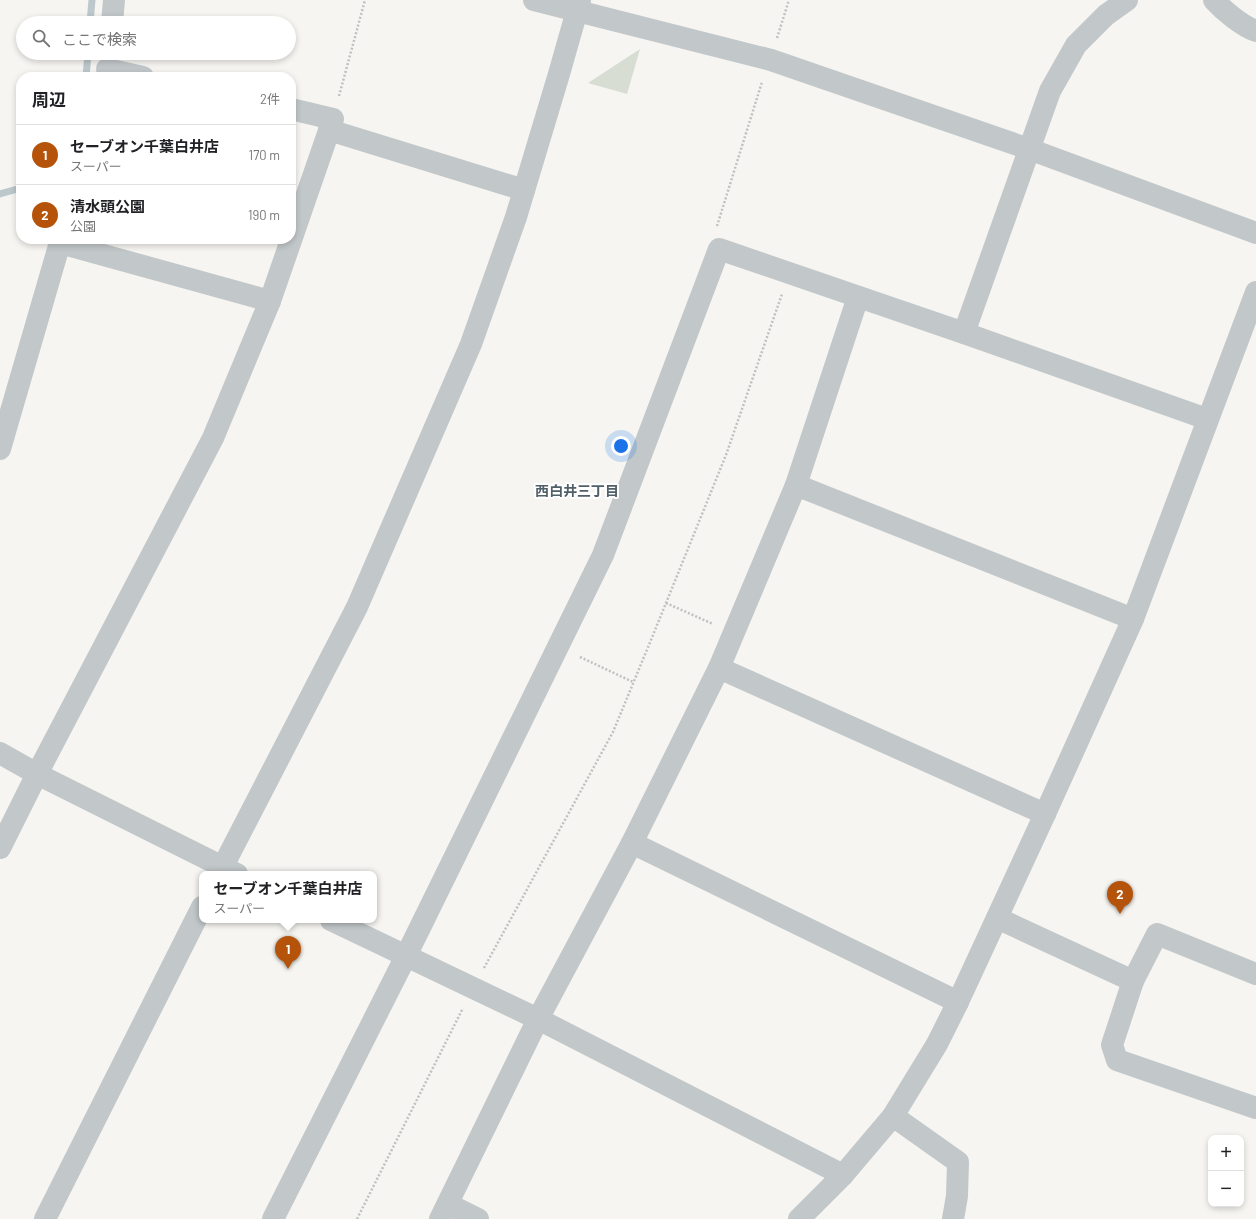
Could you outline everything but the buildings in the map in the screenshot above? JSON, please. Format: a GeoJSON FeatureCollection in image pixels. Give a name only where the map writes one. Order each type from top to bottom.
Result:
{"type":"FeatureCollection","features":[{"type":"Feature","properties":{"kind":"street"},"geometry":{"type":"LineString","coordinates":[[113,16],[114,0]]}},
{"type":"Feature","properties":{"kind":"street"},"geometry":{"type":"LineString","coordinates":[[534,0],[579,5],[771,60],[1029,148],[1256,233]]}},
{"type":"Feature","properties":{"kind":"street"},"geometry":{"type":"LineString","coordinates":[[964,333],[1050,91],[1076,45],[1106,16],[1127,0]]}},
{"type":"Feature","properties":{"kind":"street"},"geometry":{"type":"LineString","coordinates":[[1214,0],[1228,13],[1250,29],[1256,31]]}},
{"type":"Feature","properties":{"kind":"street"},"geometry":{"type":"LineString","coordinates":[[226,871],[357,607],[471,344],[516,217],[579,5]]}},
{"type":"Feature","properties":{"kind":"street"},"geometry":{"type":"LineString","coordinates":[[107,66],[127,72]]}},
{"type":"Feature","properties":{"kind":"street"},"geometry":{"type":"LineString","coordinates":[[296,111],[331,125],[524,190]]}},
{"type":"Feature","properties":{"kind":"street"},"geometry":{"type":"LineString","coordinates":[[296,226],[331,125]]}},
{"type":"Feature","properties":{"kind":"street"},"geometry":{"type":"LineString","coordinates":[[0,449],[59,244]]}},
{"type":"Feature","properties":{"kind":"street"},"geometry":{"type":"LineString","coordinates":[[70,244],[270,301]]}},
{"type":"Feature","properties":{"kind":"street"},"geometry":{"type":"LineString","coordinates":[[0,848],[37,774],[213,438],[270,301],[290,244]]}},
{"type":"Feature","properties":{"kind":"street"},"geometry":{"type":"LineString","coordinates":[[273,1219],[406,956],[603,555],[719,249],[964,333],[1207,419]]}},
{"type":"Feature","properties":{"kind":"street"},"geometry":{"type":"LineString","coordinates":[[798,1219],[843,1175],[893,1116],[937,1044],[958,1002],[1046,814],[1132,619],[1256,292]]}},
{"type":"Feature","properties":{"kind":"street"},"geometry":{"type":"LineString","coordinates":[[478,1219],[444,1211],[538,1019],[632,843],[719,668],[796,485],[858,297]]}},
{"type":"Feature","properties":{"kind":"street"},"geometry":{"type":"LineString","coordinates":[[796,485],[1132,619]]}},
{"type":"Feature","properties":{"kind":"street"},"geometry":{"type":"LineString","coordinates":[[719,668],[1046,814]]}},
{"type":"Feature","properties":{"kind":"street"},"geometry":{"type":"LineString","coordinates":[[0,753],[37,774],[224,871]]}},
{"type":"Feature","properties":{"kind":"street"},"geometry":{"type":"LineString","coordinates":[[632,843],[958,1002]]}},
{"type":"Feature","properties":{"kind":"street"},"geometry":{"type":"LineString","coordinates":[[45,1219],[199,913]]}},
{"type":"Feature","properties":{"kind":"street"},"geometry":{"type":"LineString","coordinates":[[997,918],[1133,982]]}},
{"type":"Feature","properties":{"kind":"street"},"geometry":{"type":"LineString","coordinates":[[337,923],[538,1019],[843,1175]]}},
{"type":"Feature","properties":{"kind":"street"},"geometry":{"type":"LineString","coordinates":[[1255,1104],[1117,1060],[1112,1045],[1133,982],[1157,934],[1256,974]]}},
{"type":"Feature","properties":{"kind":"street"},"geometry":{"type":"LineString","coordinates":[[893,1116],[958,1162],[957,1196],[953,1219]]}},
{"type":"Feature","properties":{"kind":"path"},"geometry":{"type":"LineString","coordinates":[[331,125],[365,0]]}},
{"type":"Feature","properties":{"kind":"path"},"geometry":{"type":"LineString","coordinates":[[776,43],[789,0]]}},
{"type":"Feature","properties":{"kind":"path"},"geometry":{"type":"LineString","coordinates":[[719,249],[712,240],[762,80]]}},
{"type":"Feature","properties":{"kind":"path"},"geometry":{"type":"LineString","coordinates":[[357,1219],[473,988],[613,732],[726,455],[790,274]]}},
{"type":"Feature","properties":{"kind":"path"},"geometry":{"type":"LineString","coordinates":[[666,603],[734,632]]}},
{"type":"Feature","properties":{"kind":"path"},"geometry":{"type":"LineString","coordinates":[[558,647],[633,682]]}},
{"type":"Feature","properties":{"kind":"shaded area"},"geometry":{"type":"Polygon","coordinates":[[[640,49],[627,94],[588,83],[640,49]]]}},
{"type":"Feature","properties":{"kind":"waterway"},"geometry":{"type":"LineString","coordinates":[[91,16],[92,0]]}},
{"type":"Feature","properties":{"kind":"waterway"},"geometry":{"type":"LineString","coordinates":[[86,72],[87,60]]}},
{"type":"Feature","properties":{"kind":"waterway"},"geometry":{"type":"LineString","coordinates":[[0,194],[16,189]]}},
{"type":"Feature","properties":{"kind":"place","name":"清水頭公園"},"geometry":{"type":"Point","coordinates":[1120,914]}},
{"type":"Feature","properties":{"kind":"place","name":"セーブオン千葉白井店"},"geometry":{"type":"Point","coordinates":[288,969]}},
{"type":"Feature","properties":{"kind":"district","name":"西白井三丁目"},"geometry":{"type":"Point","coordinates":[577,490]}}]}
